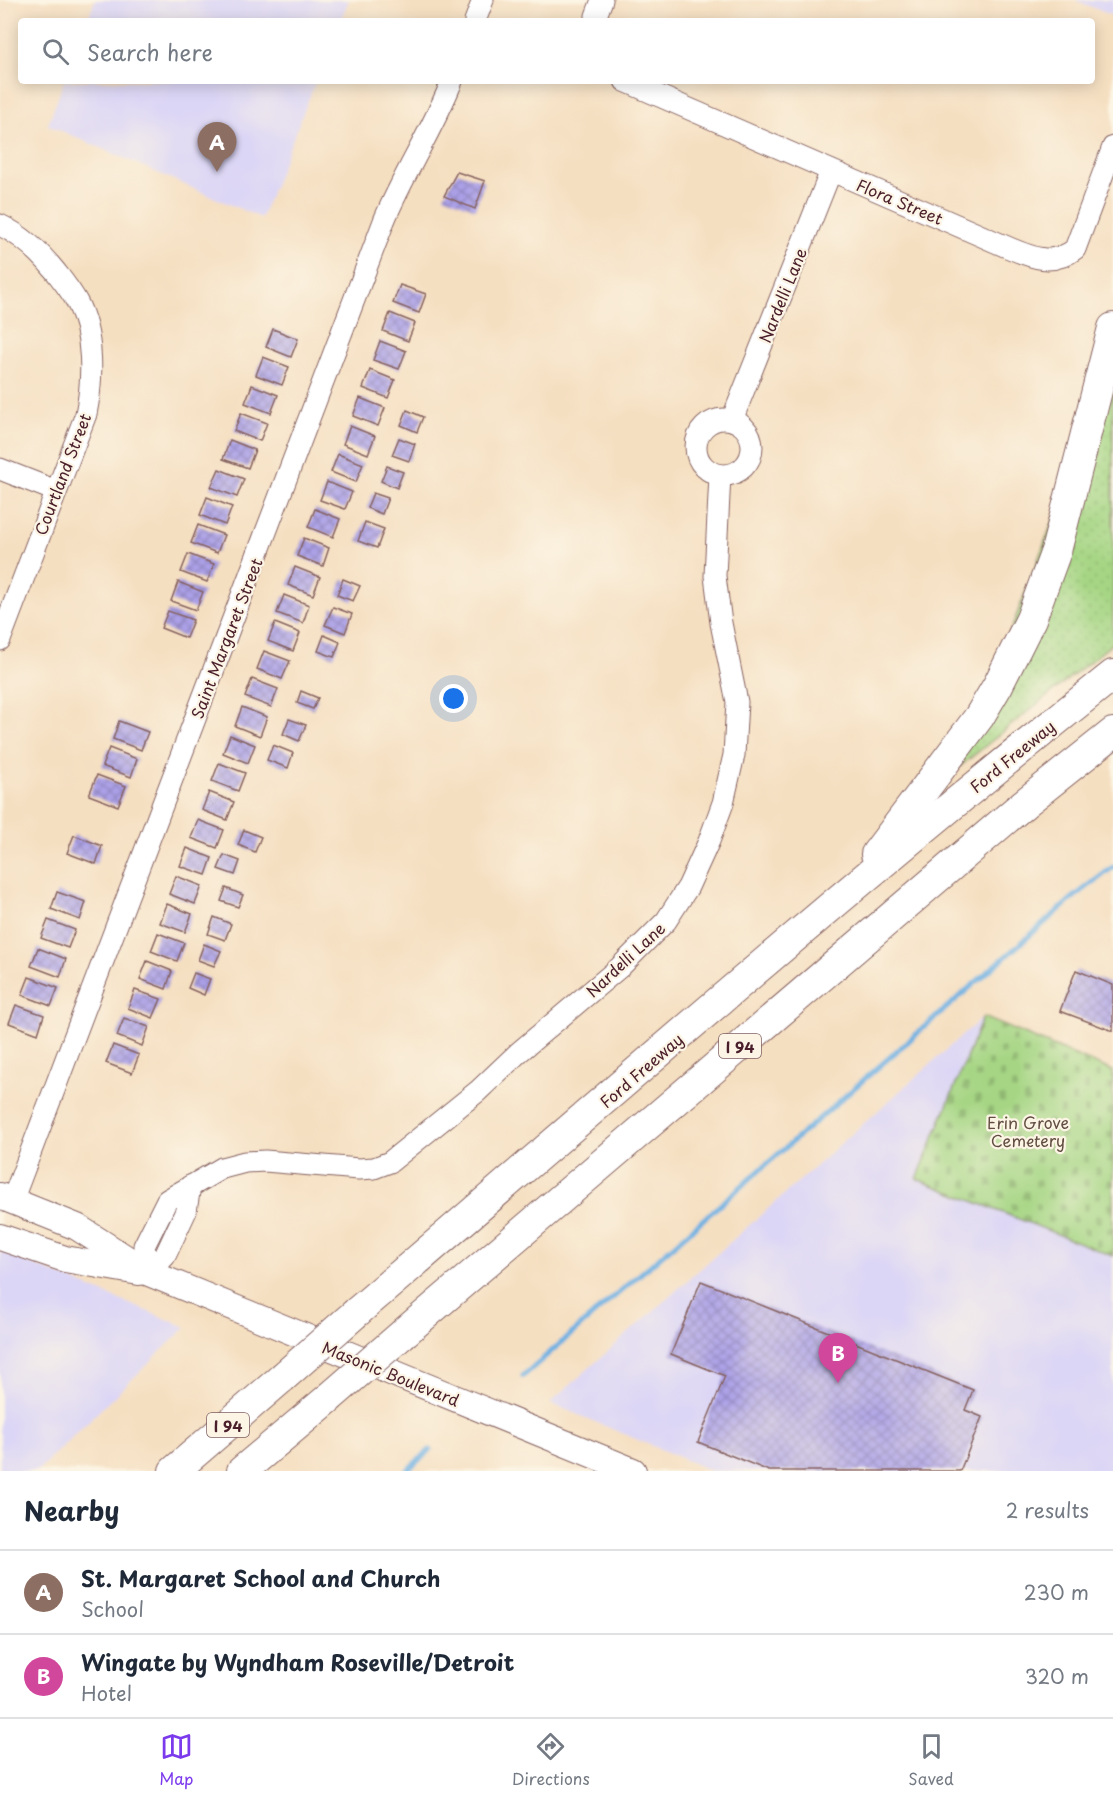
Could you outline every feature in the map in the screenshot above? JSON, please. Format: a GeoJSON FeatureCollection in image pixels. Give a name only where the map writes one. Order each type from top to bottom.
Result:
{"type":"FeatureCollection","features":[{"type":"Feature","properties":{"kind":"highway"},"geometry":{"type":"LineString","coordinates":[[844,896],[979,717],[1019,646],[1056,551],[1113,328]]}},
{"type":"Feature","properties":{"kind":"highway","name":"Ford Freeway"},"geometry":{"type":"LineString","coordinates":[[174,1471],[844,896],[1113,675]]}},
{"type":"Feature","properties":{"kind":"highway","name":"I 94"},"geometry":{"type":"LineString","coordinates":[[242,1471],[1025,803],[1113,733]]}},
{"type":"Feature","properties":{"kind":"main road"},"geometry":{"type":"LineString","coordinates":[[1,1237],[18,1219],[20,1213],[6,1199]]}},
{"type":"Feature","properties":{"kind":"main road","name":"Masonic Boulevard"},"geometry":{"type":"LineString","coordinates":[[6,1199],[77,1227],[149,1274],[633,1471]]}},
{"type":"Feature","properties":{"kind":"main road","name":"Masonic Boulevard"},"geometry":{"type":"LineString","coordinates":[[1,1237],[65,1259],[149,1274]]}},
{"type":"Feature","properties":{"kind":"street"},"geometry":{"type":"LineString","coordinates":[[476,18],[483,0]]}},
{"type":"Feature","properties":{"kind":"street","name":"Saint Margaret Street"},"geometry":{"type":"LineString","coordinates":[[6,1199],[376,241],[396,192],[451,84]]}},
{"type":"Feature","properties":{"kind":"street","name":"Flora Street"},"geometry":{"type":"LineString","coordinates":[[632,84],[1007,247],[1029,256],[1054,260],[1065,257],[1075,249],[1113,147]]}},
{"type":"Feature","properties":{"kind":"street","name":"Nardelli Lane"},"geometry":{"type":"LineString","coordinates":[[732,420],[831,171]]}},
{"type":"Feature","properties":{"kind":"street","name":"Courtland Street"},"geometry":{"type":"LineString","coordinates":[[0,225],[28,241],[69,288],[85,323],[91,361],[91,392],[87,414],[0,640]]}},
{"type":"Feature","properties":{"kind":"street"},"geometry":{"type":"LineString","coordinates":[[720,419],[732,420],[742,425],[748,432],[753,451],[742,470],[732,475],[720,476],[701,464],[696,453],[696,441],[701,430],[709,423],[720,419]]}},
{"type":"Feature","properties":{"kind":"street"},"geometry":{"type":"LineString","coordinates":[[0,469],[56,491]]}},
{"type":"Feature","properties":{"kind":"street","name":"Nardelli Lane"},"geometry":{"type":"LineString","coordinates":[[149,1274],[165,1256],[182,1220],[186,1211],[190,1186],[222,1168],[244,1162],[265,1161],[359,1169],[374,1168],[390,1162],[478,1091],[518,1053],[620,968],[666,921],[688,887],[709,841],[723,803],[734,755],[737,702],[715,576],[720,476]]}},
{"type":"Feature","properties":{"kind":"shaded area"},"geometry":{"type":"Polygon","coordinates":[[[95,0],[349,0],[341,18],[88,18],[95,0]]]}},
{"type":"Feature","properties":{"kind":"shaded area"},"geometry":{"type":"Polygon","coordinates":[[[1075,0],[1113,0],[1113,16],[1075,0]]]}},
{"type":"Feature","properties":{"kind":"shaded area"},"geometry":{"type":"Polygon","coordinates":[[[63,84],[315,84],[261,218],[48,125],[63,84]]]}},
{"type":"Feature","properties":{"kind":"shaded area"},"geometry":{"type":"Polygon","coordinates":[[[983,1017],[917,1179],[1113,1256],[1113,1471],[712,1471],[550,1403],[983,1017]]]}},
{"type":"Feature","properties":{"kind":"shaded area"},"geometry":{"type":"Polygon","coordinates":[[[0,1251],[186,1327],[37,1471],[0,1471],[0,1251]]]}},
{"type":"Feature","properties":{"kind":"green space"},"geometry":{"type":"Polygon","coordinates":[[[1113,365],[1113,643],[958,768],[1113,365]]]}},
{"type":"Feature","properties":{"kind":"green space","name":"Erin Grove Cemetery"},"geometry":{"type":"Polygon","coordinates":[[[983,1017],[1113,1071],[1113,1256],[917,1179],[983,1017]]]}},
{"type":"Feature","properties":{"kind":"building"},"geometry":{"type":"Polygon","coordinates":[[[457,172],[485,181],[475,209],[444,196],[457,172]]]}},
{"type":"Feature","properties":{"kind":"building"},"geometry":{"type":"Polygon","coordinates":[[[400,285],[426,294],[419,313],[393,303],[400,285]]]}},
{"type":"Feature","properties":{"kind":"building"},"geometry":{"type":"Polygon","coordinates":[[[390,313],[415,323],[408,341],[383,331],[390,313]]]}},
{"type":"Feature","properties":{"kind":"building"},"geometry":{"type":"Polygon","coordinates":[[[273,329],[298,339],[291,357],[266,347],[273,329]]]}},
{"type":"Feature","properties":{"kind":"building"},"geometry":{"type":"Polygon","coordinates":[[[380,341],[406,351],[399,369],[373,360],[380,341]]]}},
{"type":"Feature","properties":{"kind":"building"},"geometry":{"type":"Polygon","coordinates":[[[263,357],[289,367],[282,385],[256,375],[263,357]]]}},
{"type":"Feature","properties":{"kind":"building"},"geometry":{"type":"Polygon","coordinates":[[[370,370],[395,380],[388,398],[363,388],[370,370]]]}},
{"type":"Feature","properties":{"kind":"building"},"geometry":{"type":"Polygon","coordinates":[[[252,385],[278,395],[271,413],[245,403],[252,385]]]}},
{"type":"Feature","properties":{"kind":"building"},"geometry":{"type":"Polygon","coordinates":[[[360,398],[385,408],[378,426],[353,416],[360,398]]]}},
{"type":"Feature","properties":{"kind":"building"},"geometry":{"type":"Polygon","coordinates":[[[407,410],[423,417],[417,432],[401,425],[407,410]]]}},
{"type":"Feature","properties":{"kind":"building"},"geometry":{"type":"Polygon","coordinates":[[[241,413],[267,423],[260,441],[234,431],[241,413]]]}},
{"type":"Feature","properties":{"kind":"building"},"geometry":{"type":"Polygon","coordinates":[[[350,426],[375,436],[368,454],[343,444],[350,426]]]}},
{"type":"Feature","properties":{"kind":"building"},"geometry":{"type":"Polygon","coordinates":[[[399,438],[415,444],[409,461],[392,455],[399,438]]]}},
{"type":"Feature","properties":{"kind":"building"},"geometry":{"type":"Polygon","coordinates":[[[230,440],[255,450],[248,468],[223,459],[230,440]]]}},
{"type":"Feature","properties":{"kind":"building"},"geometry":{"type":"Polygon","coordinates":[[[338,454],[363,464],[356,482],[331,472],[338,454]]]}},
{"type":"Feature","properties":{"kind":"building"},"geometry":{"type":"Polygon","coordinates":[[[387,466],[403,472],[397,488],[381,481],[387,466]]]}},
{"type":"Feature","properties":{"kind":"building"},"geometry":{"type":"Polygon","coordinates":[[[219,469],[244,479],[237,497],[211,487],[219,469]]]}},
{"type":"Feature","properties":{"kind":"building"},"geometry":{"type":"Polygon","coordinates":[[[327,482],[352,492],[345,509],[320,500],[327,482]]]}},
{"type":"Feature","properties":{"kind":"building"},"geometry":{"type":"Polygon","coordinates":[[[373,493],[388,498],[382,514],[367,508],[373,493]]]}},
{"type":"Feature","properties":{"kind":"building"},"geometry":{"type":"Polygon","coordinates":[[[207,497],[232,507],[225,525],[200,515],[207,497]]]}},
{"type":"Feature","properties":{"kind":"building"},"geometry":{"type":"Polygon","coordinates":[[[315,509],[340,519],[333,537],[308,527],[315,509]]]}},
{"type":"Feature","properties":{"kind":"building"},"geometry":{"type":"Polygon","coordinates":[[[365,522],[384,529],[377,548],[358,541],[365,522]]]}},
{"type":"Feature","properties":{"kind":"building"},"geometry":{"type":"Polygon","coordinates":[[[198,525],[224,535],[217,553],[191,543],[198,525]]]}},
{"type":"Feature","properties":{"kind":"building"},"geometry":{"type":"Polygon","coordinates":[[[304,538],[329,548],[323,566],[297,556],[304,538]]]}},
{"type":"Feature","properties":{"kind":"building"},"geometry":{"type":"Polygon","coordinates":[[[188,554],[214,564],[207,582],[181,572],[188,554]]]}},
{"type":"Feature","properties":{"kind":"building"},"geometry":{"type":"Polygon","coordinates":[[[295,567],[320,577],[313,595],[288,585],[295,567]]]}},
{"type":"Feature","properties":{"kind":"building"},"geometry":{"type":"Polygon","coordinates":[[[343,579],[360,586],[353,601],[337,595],[343,579]]]}},
{"type":"Feature","properties":{"kind":"building"},"geometry":{"type":"Polygon","coordinates":[[[178,582],[203,592],[196,610],[171,601],[178,582]]]}},
{"type":"Feature","properties":{"kind":"building"},"geometry":{"type":"Polygon","coordinates":[[[284,595],[309,605],[303,623],[277,613],[284,595]]]}},
{"type":"Feature","properties":{"kind":"building"},"geometry":{"type":"Polygon","coordinates":[[[333,607],[352,614],[345,633],[325,625],[333,607]]]}},
{"type":"Feature","properties":{"kind":"building"},"geometry":{"type":"Polygon","coordinates":[[[168,611],[193,620],[186,638],[161,628],[168,611]]]}},
{"type":"Feature","properties":{"kind":"building"},"geometry":{"type":"Polygon","coordinates":[[[275,623],[300,633],[293,651],[268,641],[275,623]]]}},
{"type":"Feature","properties":{"kind":"building"},"geometry":{"type":"Polygon","coordinates":[[[324,635],[340,642],[334,657],[318,651],[324,635]]]}},
{"type":"Feature","properties":{"kind":"building"},"geometry":{"type":"Polygon","coordinates":[[[264,651],[290,661],[282,679],[257,669],[264,651]]]}},
{"type":"Feature","properties":{"kind":"building"},"geometry":{"type":"Polygon","coordinates":[[[252,679],[278,689],[271,707],[245,697],[252,679]]]}},
{"type":"Feature","properties":{"kind":"building"},"geometry":{"type":"Polygon","coordinates":[[[301,691],[318,698],[313,709],[297,703],[301,691]]]}},
{"type":"Feature","properties":{"kind":"building"},"geometry":{"type":"Polygon","coordinates":[[[242,707],[267,717],[260,736],[235,726],[242,707]]]}},
{"type":"Feature","properties":{"kind":"building"},"geometry":{"type":"Polygon","coordinates":[[[289,719],[306,725],[299,741],[283,734],[289,719]]]}},
{"type":"Feature","properties":{"kind":"building"},"geometry":{"type":"Polygon","coordinates":[[[119,721],[148,732],[141,750],[113,739],[119,721]]]}},
{"type":"Feature","properties":{"kind":"building"},"geometry":{"type":"Polygon","coordinates":[[[230,735],[255,745],[248,763],[223,753],[230,735]]]}},
{"type":"Feature","properties":{"kind":"building"},"geometry":{"type":"Polygon","coordinates":[[[273,745],[293,753],[288,768],[267,760],[273,745]]]}},
{"type":"Feature","properties":{"kind":"building"},"geometry":{"type":"Polygon","coordinates":[[[109,748],[137,759],[131,777],[102,766],[109,748]]]}},
{"type":"Feature","properties":{"kind":"building"},"geometry":{"type":"Polygon","coordinates":[[[219,763],[245,773],[238,791],[212,781],[219,763]]]}},
{"type":"Feature","properties":{"kind":"building"},"geometry":{"type":"Polygon","coordinates":[[[97,775],[126,786],[118,806],[89,795],[97,775]]]}},
{"type":"Feature","properties":{"kind":"building"},"geometry":{"type":"Polygon","coordinates":[[[209,792],[234,802],[227,820],[202,810],[209,792]]]}},
{"type":"Feature","properties":{"kind":"building"},"geometry":{"type":"Polygon","coordinates":[[[198,820],[224,830],[217,848],[191,838],[198,820]]]}},
{"type":"Feature","properties":{"kind":"building"},"geometry":{"type":"Polygon","coordinates":[[[244,830],[261,837],[255,852],[238,845],[244,830]]]}},
{"type":"Feature","properties":{"kind":"building"},"geometry":{"type":"Polygon","coordinates":[[[74,835],[102,846],[96,864],[67,853],[74,835]]]}},
{"type":"Feature","properties":{"kind":"building"},"geometry":{"type":"Polygon","coordinates":[[[187,848],[212,858],[206,875],[180,866],[187,848]]]}},
{"type":"Feature","properties":{"kind":"building"},"geometry":{"type":"Polygon","coordinates":[[[224,855],[240,861],[235,875],[218,869],[224,855]]]}},
{"type":"Feature","properties":{"kind":"building"},"geometry":{"type":"Polygon","coordinates":[[[176,876],[202,886],[195,904],[169,894],[176,876]]]}},
{"type":"Feature","properties":{"kind":"building"},"geometry":{"type":"Polygon","coordinates":[[[226,888],[243,895],[238,907],[221,901],[226,888]]]}},
{"type":"Feature","properties":{"kind":"building"},"geometry":{"type":"Polygon","coordinates":[[[57,892],[86,902],[80,920],[51,909],[57,892]]]}},
{"type":"Feature","properties":{"kind":"building"},"geometry":{"type":"Polygon","coordinates":[[[167,904],[192,914],[185,932],[160,923],[167,904]]]}},
{"type":"Feature","properties":{"kind":"building"},"geometry":{"type":"Polygon","coordinates":[[[214,917],[231,924],[225,940],[208,934],[214,917]]]}},
{"type":"Feature","properties":{"kind":"building"},"geometry":{"type":"Polygon","coordinates":[[[48,920],[75,930],[68,948],[41,938],[48,920]]]}},
{"type":"Feature","properties":{"kind":"building"},"geometry":{"type":"Polygon","coordinates":[[[158,933],[184,943],[177,961],[151,951],[158,933]]]}},
{"type":"Feature","properties":{"kind":"building"},"geometry":{"type":"Polygon","coordinates":[[[204,944],[221,951],[214,966],[198,960],[204,944]]]}},
{"type":"Feature","properties":{"kind":"building"},"geometry":{"type":"Polygon","coordinates":[[[38,948],[66,959],[60,977],[31,966],[38,948]]]}},
{"type":"Feature","properties":{"kind":"building"},"geometry":{"type":"Polygon","coordinates":[[[147,961],[172,971],[166,989],[140,979],[147,961]]]}},
{"type":"Feature","properties":{"kind":"building"},"geometry":{"type":"Polygon","coordinates":[[[1076,970],[1113,985],[1113,1031],[1060,1011],[1076,970]]]}},
{"type":"Feature","properties":{"kind":"building"},"geometry":{"type":"Polygon","coordinates":[[[194,973],[210,979],[204,995],[188,988],[194,973]]]}},
{"type":"Feature","properties":{"kind":"building"},"geometry":{"type":"Polygon","coordinates":[[[29,977],[58,988],[51,1006],[22,995],[29,977]]]}},
{"type":"Feature","properties":{"kind":"building"},"geometry":{"type":"Polygon","coordinates":[[[135,990],[161,999],[153,1018],[128,1008],[135,990]]]}},
{"type":"Feature","properties":{"kind":"building"},"geometry":{"type":"Polygon","coordinates":[[[16,1005],[44,1015],[38,1034],[9,1023],[16,1005]]]}},
{"type":"Feature","properties":{"kind":"building"},"geometry":{"type":"Polygon","coordinates":[[[124,1018],[149,1027],[142,1046],[117,1036],[124,1018]]]}},
{"type":"Feature","properties":{"kind":"building"},"geometry":{"type":"Polygon","coordinates":[[[113,1045],[139,1055],[132,1073],[106,1063],[113,1045]]]}},
{"type":"Feature","properties":{"kind":"building"},"geometry":{"type":"Polygon","coordinates":[[[701,1281],[973,1390],[965,1410],[982,1417],[960,1471],[769,1471],[698,1442],[725,1376],[671,1354],[701,1281]]]}},
{"type":"Feature","properties":{"kind":"waterway"},"geometry":{"type":"LineString","coordinates":[[523,1376],[1074,897],[1113,867]]}},
{"type":"Feature","properties":{"kind":"waterway"},"geometry":{"type":"LineString","coordinates":[[406,1471],[430,1450]]}},
{"type":"Feature","properties":{"kind":"place","name":"St. Margaret School and Church"},"geometry":{"type":"Point","coordinates":[217,172]}},
{"type":"Feature","properties":{"kind":"place","name":"Wingate by Wyndham Roseville/Detroit"},"geometry":{"type":"Point","coordinates":[838,1383]}}]}
